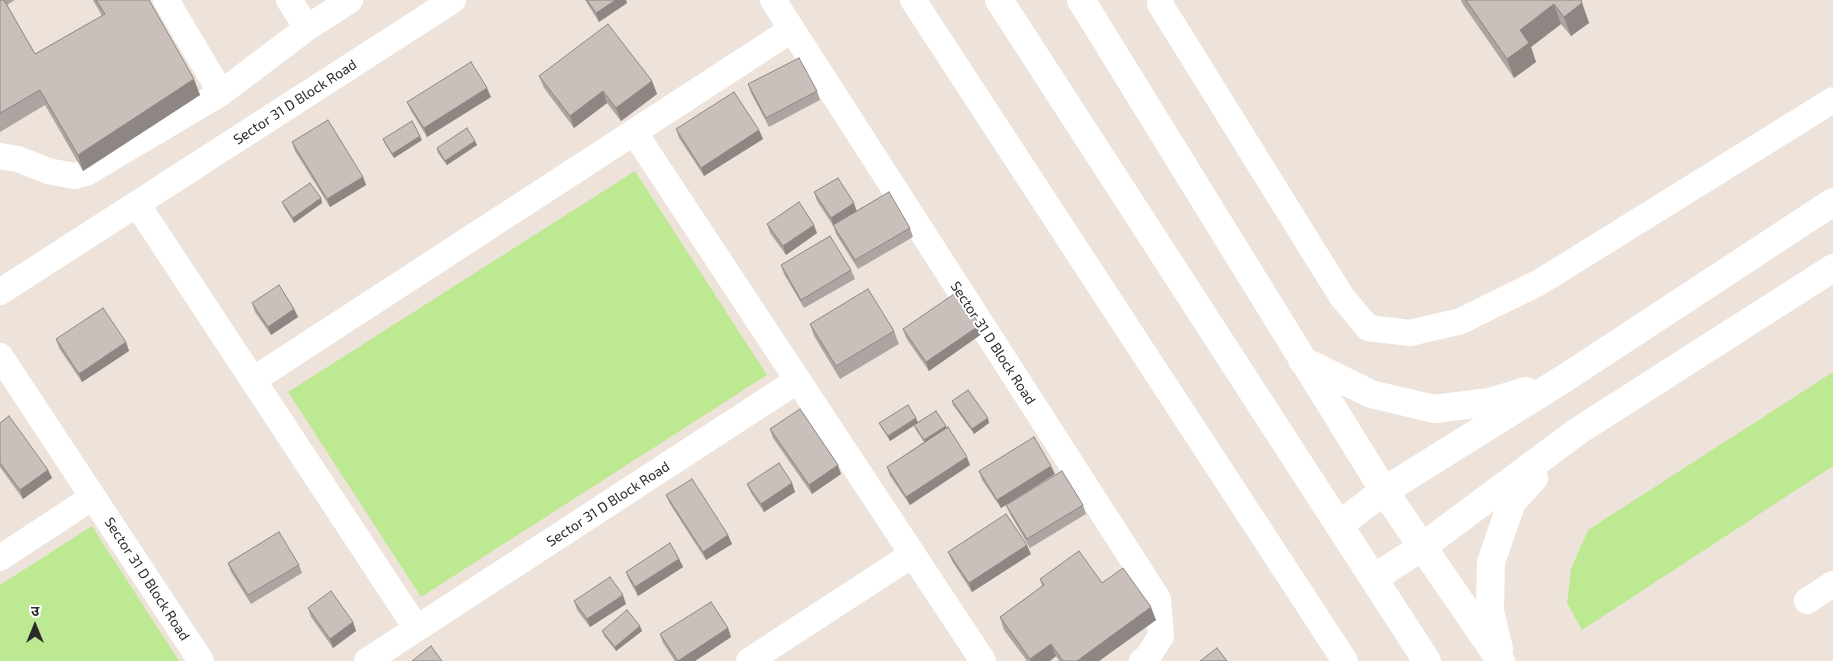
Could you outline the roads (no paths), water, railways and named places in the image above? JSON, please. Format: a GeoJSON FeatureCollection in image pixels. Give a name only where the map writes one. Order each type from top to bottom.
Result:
{"type":"FeatureCollection","features":[{"type":"Feature","properties":{"kind":"street"},"geometry":{"type":"LineString","coordinates":[[166,0],[221,93]]}},
{"type":"Feature","properties":{"kind":"street"},"geometry":{"type":"LineString","coordinates":[[289,0],[307,28]]}},
{"type":"Feature","properties":{"kind":"street"},"geometry":{"type":"LineString","coordinates":[[0,156],[18,160],[48,171],[75,176],[86,173],[221,93],[307,28],[350,0]]}},
{"type":"Feature","properties":{"kind":"street","name":"Sector 31 D Block Road"},"geometry":{"type":"LineString","coordinates":[[0,292],[454,0]]}},
{"type":"Feature","properties":{"kind":"street","name":"Sector 31 D Block Road"},"geometry":{"type":"LineString","coordinates":[[773,0],[1158,599],[1161,636],[1147,658],[1142,661]]}},
{"type":"Feature","properties":{"kind":"street"},"geometry":{"type":"LineString","coordinates":[[913,0],[1345,661]]}},
{"type":"Feature","properties":{"kind":"street"},"geometry":{"type":"LineString","coordinates":[[999,0],[1427,661]]}},
{"type":"Feature","properties":{"kind":"street"},"geometry":{"type":"LineString","coordinates":[[1081,0],[1384,491],[1502,661]]}},
{"type":"Feature","properties":{"kind":"street"},"geometry":{"type":"LineString","coordinates":[[1161,1],[1342,297],[1368,328],[1410,333],[1461,321],[1514,296],[1540,282],[1833,100]]}},
{"type":"Feature","properties":{"kind":"street"},"geometry":{"type":"LineString","coordinates":[[253,380],[791,30]]}},
{"type":"Feature","properties":{"kind":"street"},"geometry":{"type":"LineString","coordinates":[[634,132],[983,661]]}},
{"type":"Feature","properties":{"kind":"street"},"geometry":{"type":"LineString","coordinates":[[1339,525],[1384,491],[1565,378],[1833,202]]}},
{"type":"Feature","properties":{"kind":"street"},"geometry":{"type":"LineString","coordinates":[[138,204],[417,629]]}},
{"type":"Feature","properties":{"kind":"street"},"geometry":{"type":"LineString","coordinates":[[1374,578],[1422,547],[1578,430],[1833,268]]}},
{"type":"Feature","properties":{"kind":"street","name":"Sector 31 D Block Road"},"geometry":{"type":"LineString","coordinates":[[0,356],[202,661]]}},
{"type":"Feature","properties":{"kind":"street"},"geometry":{"type":"LineString","coordinates":[[1302,360],[1371,394],[1434,409],[1490,402],[1565,378]]}},
{"type":"Feature","properties":{"kind":"street","name":"Sector 31 D Block Road"},"geometry":{"type":"LineString","coordinates":[[367,661],[798,380]]}},
{"type":"Feature","properties":{"kind":"street"},"geometry":{"type":"LineString","coordinates":[[1502,661],[1490,611],[1491,562],[1512,502],[1578,430]]}},
{"type":"Feature","properties":{"kind":"street"},"geometry":{"type":"LineString","coordinates":[[0,558],[93,497]]}},
{"type":"Feature","properties":{"kind":"street"},"geometry":{"type":"LineString","coordinates":[[749,661],[913,554]]}},
{"type":"Feature","properties":{"kind":"street"},"geometry":{"type":"LineString","coordinates":[[1808,601],[1833,584]]}}]}
